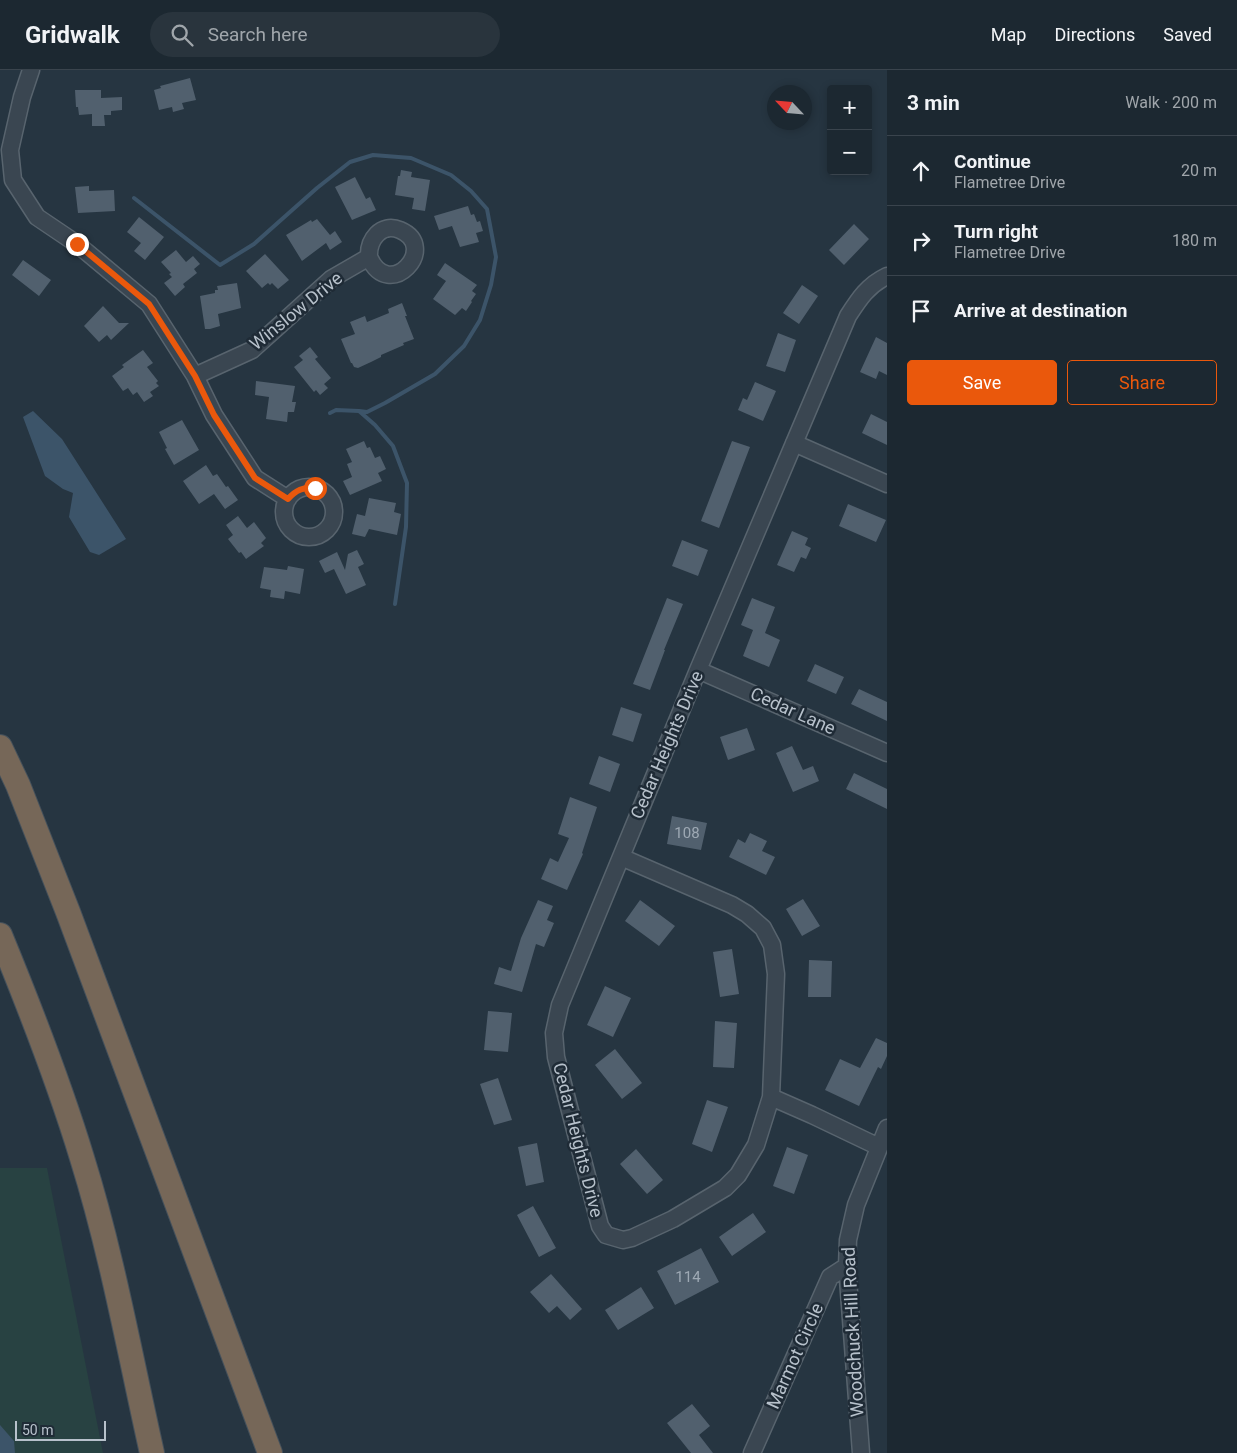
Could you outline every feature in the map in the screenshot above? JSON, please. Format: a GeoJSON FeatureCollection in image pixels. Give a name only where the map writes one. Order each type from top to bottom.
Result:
{"type":"FeatureCollection","features":[{"type":"Feature","properties":{"kind":"highway"},"geometry":{"type":"LineString","coordinates":[[0,747],[18,785],[68,912],[270,1453]]}},
{"type":"Feature","properties":{"kind":"highway"},"geometry":{"type":"LineString","coordinates":[[0,935],[38,1030],[83,1159],[120,1306],[152,1453]]}},
{"type":"Feature","properties":{"kind":"street"},"geometry":{"type":"LineString","coordinates":[[32,70],[22,96],[10,150],[14,180],[37,218],[77,244],[149,304],[195,376],[214,415],[255,478],[288,499]]}},
{"type":"Feature","properties":{"kind":"street","name":"Winslow Drive"},"geometry":{"type":"LineString","coordinates":[[195,376],[252,350],[331,279],[369,257]]}},
{"type":"Feature","properties":{"kind":"street","name":"Cedar Heights Drive"},"geometry":{"type":"LineString","coordinates":[[771,1097],[756,1146],[738,1175],[725,1188],[673,1219],[632,1238],[623,1240],[608,1236],[600,1226],[597,1216],[556,1057],[554,1033],[560,1005],[620,857],[848,316],[862,294],[887,276]]}},
{"type":"Feature","properties":{"kind":"street"},"geometry":{"type":"LineString","coordinates":[[794,442],[887,484]]}},
{"type":"Feature","properties":{"kind":"street","name":"Cedar Lane"},"geometry":{"type":"LineString","coordinates":[[698,670],[887,753]]}},
{"type":"Feature","properties":{"kind":"street"},"geometry":{"type":"LineString","coordinates":[[620,857],[732,905],[747,914],[763,928],[772,945],[776,974],[771,1097],[879,1147]]}},
{"type":"Feature","properties":{"kind":"street","name":"Woodchuck Hill Road"},"geometry":{"type":"LineString","coordinates":[[861,1453],[847,1266],[848,1240],[856,1205],[887,1128]]}},
{"type":"Feature","properties":{"kind":"street","name":"Marmot Circle"},"geometry":{"type":"LineString","coordinates":[[752,1453],[830,1277],[847,1266]]}},
{"type":"Feature","properties":{"kind":"green space"},"geometry":{"type":"Polygon","coordinates":[[[0,1168],[47,1168],[103,1453],[0,1453],[0,1168]]]}},
{"type":"Feature","properties":{"kind":"water"},"geometry":{"type":"Polygon","coordinates":[[[33,411],[62,439],[126,539],[99,555],[90,552],[69,517],[73,493],[63,489],[45,476],[23,417],[33,411]]]}},
{"type":"Feature","properties":{"kind":"water"},"geometry":{"type":"Polygon","coordinates":[[[0,1425],[14,1441],[15,1453],[0,1453],[0,1425]]]}},
{"type":"Feature","properties":{"kind":"building"},"geometry":{"type":"Polygon","coordinates":[[[190,78],[196,100],[182,103],[184,109],[173,112],[172,107],[159,110],[154,90],[161,88],[160,86],[190,78]]]}},
{"type":"Feature","properties":{"kind":"building"},"geometry":{"type":"Polygon","coordinates":[[[75,90],[101,90],[101,98],[122,97],[122,110],[111,111],[111,115],[104,115],[105,126],[92,126],[92,114],[79,115],[78,107],[76,107],[75,90]]]}},
{"type":"Feature","properties":{"kind":"building"},"geometry":{"type":"Polygon","coordinates":[[[401,170],[412,172],[411,177],[430,180],[425,211],[412,209],[414,198],[395,195],[398,176],[400,176],[401,170]]]}},
{"type":"Feature","properties":{"kind":"building"},"geometry":{"type":"Polygon","coordinates":[[[355,177],[366,199],[370,197],[376,210],[352,220],[335,187],[355,177]]]}},
{"type":"Feature","properties":{"kind":"building"},"geometry":{"type":"Polygon","coordinates":[[[89,186],[89,191],[114,190],[115,211],[78,213],[75,187],[89,186]]]}},
{"type":"Feature","properties":{"kind":"building"},"geometry":{"type":"Polygon","coordinates":[[[468,206],[471,215],[474,214],[477,222],[480,221],[483,231],[476,233],[479,242],[460,247],[452,226],[439,230],[434,216],[468,206]]]}},
{"type":"Feature","properties":{"kind":"building"},"geometry":{"type":"Polygon","coordinates":[[[139,217],[164,237],[145,260],[134,251],[141,243],[127,232],[139,217]]]}},
{"type":"Feature","properties":{"kind":"building"},"geometry":{"type":"Polygon","coordinates":[[[317,219],[330,235],[335,231],[342,242],[330,250],[326,243],[302,261],[286,235],[311,220],[312,222],[317,219]]]}},
{"type":"Feature","properties":{"kind":"building"},"geometry":{"type":"Polygon","coordinates":[[[854,224],[869,239],[844,265],[829,250],[854,224]]]}},
{"type":"Feature","properties":{"kind":"building"},"geometry":{"type":"Polygon","coordinates":[[[176,250],[186,262],[193,256],[200,264],[194,269],[197,273],[183,284],[185,287],[175,296],[164,283],[172,277],[169,274],[171,273],[161,262],[176,250]]]}},
{"type":"Feature","properties":{"kind":"building"},"geometry":{"type":"Polygon","coordinates":[[[265,254],[289,280],[278,289],[272,283],[270,285],[268,283],[262,288],[246,271],[265,254]]]}},
{"type":"Feature","properties":{"kind":"building"},"geometry":{"type":"Polygon","coordinates":[[[23,260],[51,280],[39,296],[12,275],[23,260]]]}},
{"type":"Feature","properties":{"kind":"building"},"geometry":{"type":"Polygon","coordinates":[[[445,263],[477,285],[472,291],[476,294],[466,311],[462,308],[455,315],[433,299],[446,281],[437,275],[445,263]]]}},
{"type":"Feature","properties":{"kind":"building"},"geometry":{"type":"Polygon","coordinates":[[[237,283],[241,308],[218,314],[220,326],[205,329],[200,296],[215,293],[215,290],[218,290],[217,286],[237,283]]]}},
{"type":"Feature","properties":{"kind":"building"},"geometry":{"type":"Polygon","coordinates":[[[802,285],[818,296],[799,324],[783,313],[802,285]]]}},
{"type":"Feature","properties":{"kind":"building"},"geometry":{"type":"Polygon","coordinates":[[[402,303],[414,339],[403,343],[404,345],[381,355],[381,357],[371,362],[358,368],[354,367],[341,339],[355,334],[350,322],[365,316],[367,322],[389,313],[388,309],[402,303]]]}},
{"type":"Feature","properties":{"kind":"building"},"geometry":{"type":"Polygon","coordinates":[[[103,306],[119,323],[129,323],[111,340],[107,335],[99,342],[84,326],[103,306]]]}},
{"type":"Feature","properties":{"kind":"building"},"geometry":{"type":"Polygon","coordinates":[[[778,333],[796,340],[785,372],[766,366],[778,333]]]}},
{"type":"Feature","properties":{"kind":"building"},"geometry":{"type":"Polygon","coordinates":[[[876,337],[887,343],[887,375],[879,371],[876,379],[860,372],[876,337]]]}},
{"type":"Feature","properties":{"kind":"building"},"geometry":{"type":"Polygon","coordinates":[[[310,347],[318,357],[315,359],[331,378],[324,384],[328,388],[320,395],[316,390],[314,392],[294,367],[303,360],[299,356],[310,347]]]}},
{"type":"Feature","properties":{"kind":"building"},"geometry":{"type":"Polygon","coordinates":[[[143,350],[153,363],[147,367],[158,381],[156,383],[159,386],[150,392],[153,396],[144,402],[137,392],[133,395],[128,388],[123,391],[112,376],[124,367],[122,365],[143,350]]]}},
{"type":"Feature","properties":{"kind":"building"},"geometry":{"type":"Polygon","coordinates":[[[256,381],[295,386],[292,402],[296,402],[294,412],[288,412],[287,422],[266,419],[269,397],[255,395],[256,381]]]}},
{"type":"Feature","properties":{"kind":"building"},"geometry":{"type":"Polygon","coordinates":[[[755,382],[776,391],[763,421],[738,410],[743,398],[747,400],[755,382]]]}},
{"type":"Feature","properties":{"kind":"building"},"geometry":{"type":"Polygon","coordinates":[[[871,414],[887,422],[887,445],[862,433],[871,414]]]}},
{"type":"Feature","properties":{"kind":"building"},"geometry":{"type":"Polygon","coordinates":[[[182,420],[199,450],[174,465],[165,449],[167,448],[159,432],[182,420]]]}},
{"type":"Feature","properties":{"kind":"building"},"geometry":{"type":"Polygon","coordinates":[[[364,441],[367,448],[370,447],[375,458],[380,456],[386,469],[378,473],[382,481],[350,495],[343,481],[352,477],[347,464],[352,462],[346,449],[364,441]]]}},
{"type":"Feature","properties":{"kind":"building"},"geometry":{"type":"Polygon","coordinates":[[[732,441],[750,447],[719,528],[701,521],[732,441]]]}},
{"type":"Feature","properties":{"kind":"building"},"geometry":{"type":"Polygon","coordinates":[[[206,465],[213,476],[217,474],[238,500],[225,509],[214,494],[199,504],[183,481],[206,465]]]}},
{"type":"Feature","properties":{"kind":"building"},"geometry":{"type":"Polygon","coordinates":[[[369,498],[396,503],[394,512],[401,514],[397,535],[369,529],[365,537],[352,534],[357,514],[365,516],[369,498]]]}},
{"type":"Feature","properties":{"kind":"building"},"geometry":{"type":"Polygon","coordinates":[[[848,504],[886,520],[876,542],[839,526],[848,504]]]}},
{"type":"Feature","properties":{"kind":"building"},"geometry":{"type":"Polygon","coordinates":[[[238,516],[247,528],[254,522],[266,538],[261,543],[264,546],[246,559],[228,539],[233,535],[226,525],[238,516]]]}},
{"type":"Feature","properties":{"kind":"building"},"geometry":{"type":"Polygon","coordinates":[[[792,531],[808,538],[805,545],[811,548],[806,559],[801,557],[794,572],[777,565],[792,531]]]}},
{"type":"Feature","properties":{"kind":"building"},"geometry":{"type":"Polygon","coordinates":[[[682,540],[708,550],[698,576],[672,566],[682,540]]]}},
{"type":"Feature","properties":{"kind":"building"},"geometry":{"type":"Polygon","coordinates":[[[357,550],[364,564],[358,567],[366,585],[346,594],[334,569],[325,573],[319,561],[337,552],[345,570],[348,554],[357,550]]]}},
{"type":"Feature","properties":{"kind":"building"},"geometry":{"type":"Polygon","coordinates":[[[288,566],[304,569],[300,594],[285,591],[284,599],[270,597],[271,590],[260,588],[264,567],[287,570],[288,566]]]}},
{"type":"Feature","properties":{"kind":"building"},"geometry":{"type":"Polygon","coordinates":[[[667,598],[683,604],[650,690],[633,684],[667,598]]]}},
{"type":"Feature","properties":{"kind":"building"},"geometry":{"type":"Polygon","coordinates":[[[752,598],[775,607],[765,633],[780,640],[769,667],[743,656],[753,630],[741,625],[752,598]]]}},
{"type":"Feature","properties":{"kind":"building"},"geometry":{"type":"Polygon","coordinates":[[[815,664],[844,677],[836,694],[807,681],[815,664]]]}},
{"type":"Feature","properties":{"kind":"building"},"geometry":{"type":"Polygon","coordinates":[[[859,689],[887,702],[887,721],[851,704],[859,689]]]}},
{"type":"Feature","properties":{"kind":"building"},"geometry":{"type":"Polygon","coordinates":[[[621,707],[642,714],[633,742],[612,735],[621,707]]]}},
{"type":"Feature","properties":{"kind":"building"},"geometry":{"type":"Polygon","coordinates":[[[747,728],[755,750],[728,760],[720,737],[747,728]]]}},
{"type":"Feature","properties":{"kind":"building"},"geometry":{"type":"Polygon","coordinates":[[[792,746],[803,770],[813,766],[819,781],[793,792],[776,753],[792,746]]]}},
{"type":"Feature","properties":{"kind":"building"},"geometry":{"type":"Polygon","coordinates":[[[599,756],[620,764],[610,792],[589,784],[599,756]]]}},
{"type":"Feature","properties":{"kind":"building"},"geometry":{"type":"Polygon","coordinates":[[[854,773],[887,789],[887,809],[846,789],[854,773]]]}},
{"type":"Feature","properties":{"kind":"building"},"geometry":{"type":"Polygon","coordinates":[[[570,797],[597,807],[583,854],[567,890],[541,879],[550,858],[558,862],[569,838],[558,834],[570,797]]]}},
{"type":"Feature","properties":{"kind":"building"},"geometry":{"type":"Polygon","coordinates":[[[672,816],[707,823],[701,850],[667,844],[672,816]]]}},
{"type":"Feature","properties":{"kind":"building"},"geometry":{"type":"Polygon","coordinates":[[[750,833],[767,841],[762,851],[775,857],[766,875],[729,857],[738,839],[745,843],[750,833]]]}},
{"type":"Feature","properties":{"kind":"building"},"geometry":{"type":"Polygon","coordinates":[[[803,899],[820,926],[802,936],[786,909],[803,899]]]}},
{"type":"Feature","properties":{"kind":"building"},"geometry":{"type":"Polygon","coordinates":[[[538,900],[553,906],[547,920],[554,923],[544,947],[536,944],[522,992],[494,984],[499,967],[511,971],[521,938],[538,900]]]}},
{"type":"Feature","properties":{"kind":"building"},"geometry":{"type":"Polygon","coordinates":[[[640,900],[675,926],[659,946],[625,921],[640,900]]]}},
{"type":"Feature","properties":{"kind":"building"},"geometry":{"type":"Polygon","coordinates":[[[732,949],[739,994],[720,997],[713,952],[732,949]]]}},
{"type":"Feature","properties":{"kind":"building"},"geometry":{"type":"Polygon","coordinates":[[[809,960],[832,961],[831,997],[808,997],[809,960]]]}},
{"type":"Feature","properties":{"kind":"building"},"geometry":{"type":"Polygon","coordinates":[[[605,986],[631,998],[613,1037],[587,1025],[605,986]]]}},
{"type":"Feature","properties":{"kind":"building"},"geometry":{"type":"Polygon","coordinates":[[[488,1011],[512,1013],[508,1052],[484,1050],[488,1011]]]}},
{"type":"Feature","properties":{"kind":"building"},"geometry":{"type":"Polygon","coordinates":[[[715,1021],[737,1023],[734,1068],[713,1067],[715,1021]]]}},
{"type":"Feature","properties":{"kind":"building"},"geometry":{"type":"Polygon","coordinates":[[[876,1038],[887,1043],[887,1056],[881,1069],[878,1067],[859,1106],[825,1090],[840,1059],[860,1068],[876,1038]]]}},
{"type":"Feature","properties":{"kind":"building"},"geometry":{"type":"Polygon","coordinates":[[[615,1049],[642,1083],[622,1099],[595,1065],[615,1049]]]}},
{"type":"Feature","properties":{"kind":"building"},"geometry":{"type":"Polygon","coordinates":[[[498,1078],[512,1120],[494,1125],[480,1084],[498,1078]]]}},
{"type":"Feature","properties":{"kind":"building"},"geometry":{"type":"Polygon","coordinates":[[[707,1100],[728,1107],[712,1152],[692,1144],[707,1100]]]}},
{"type":"Feature","properties":{"kind":"building"},"geometry":{"type":"Polygon","coordinates":[[[537,1143],[544,1182],[526,1186],[518,1147],[537,1143]]]}},
{"type":"Feature","properties":{"kind":"building"},"geometry":{"type":"Polygon","coordinates":[[[787,1147],[808,1155],[794,1194],[773,1186],[787,1147]]]}},
{"type":"Feature","properties":{"kind":"building"},"geometry":{"type":"Polygon","coordinates":[[[636,1149],[663,1180],[647,1194],[620,1164],[636,1149]]]}},
{"type":"Feature","properties":{"kind":"building"},"geometry":{"type":"Polygon","coordinates":[[[533,1206],[556,1248],[539,1257],[517,1215],[533,1206]]]}},
{"type":"Feature","properties":{"kind":"building"},"geometry":{"type":"Polygon","coordinates":[[[753,1213],[766,1232],[732,1256],[719,1237],[753,1213]]]}},
{"type":"Feature","properties":{"kind":"building"},"geometry":{"type":"Polygon","coordinates":[[[701,1248],[719,1282],[675,1305],[657,1271],[701,1248]]]}},
{"type":"Feature","properties":{"kind":"building"},"geometry":{"type":"Polygon","coordinates":[[[551,1274],[582,1309],[570,1320],[557,1306],[549,1313],[530,1292],[551,1274]]]}},
{"type":"Feature","properties":{"kind":"building"},"geometry":{"type":"Polygon","coordinates":[[[641,1287],[654,1308],[618,1330],[605,1310],[641,1287]]]}},
{"type":"Feature","properties":{"kind":"building"},"geometry":{"type":"Polygon","coordinates":[[[692,1404],[710,1426],[699,1435],[713,1453],[691,1453],[667,1423],[692,1404]]]}},
{"type":"Feature","properties":{"kind":"waterway"},"geometry":{"type":"LineString","coordinates":[[134,198],[220,265],[254,244],[317,188],[350,162],[373,155],[411,158],[451,175],[471,191],[487,209],[496,257],[491,285],[480,320],[464,346],[435,374],[367,412],[359,411]]}},
{"type":"Feature","properties":{"kind":"waterway"},"geometry":{"type":"LineString","coordinates":[[330,413],[336,410],[359,411],[375,425],[393,446],[407,483],[406,527],[395,604]]}},
{"type":"Feature","properties":{"kind":"route"},"geometry":{"type":"LineString","coordinates":[[77,244],[149,304],[195,376],[214,415],[255,478],[288,499],[294,492],[302,488],[315,488]]}}]}
